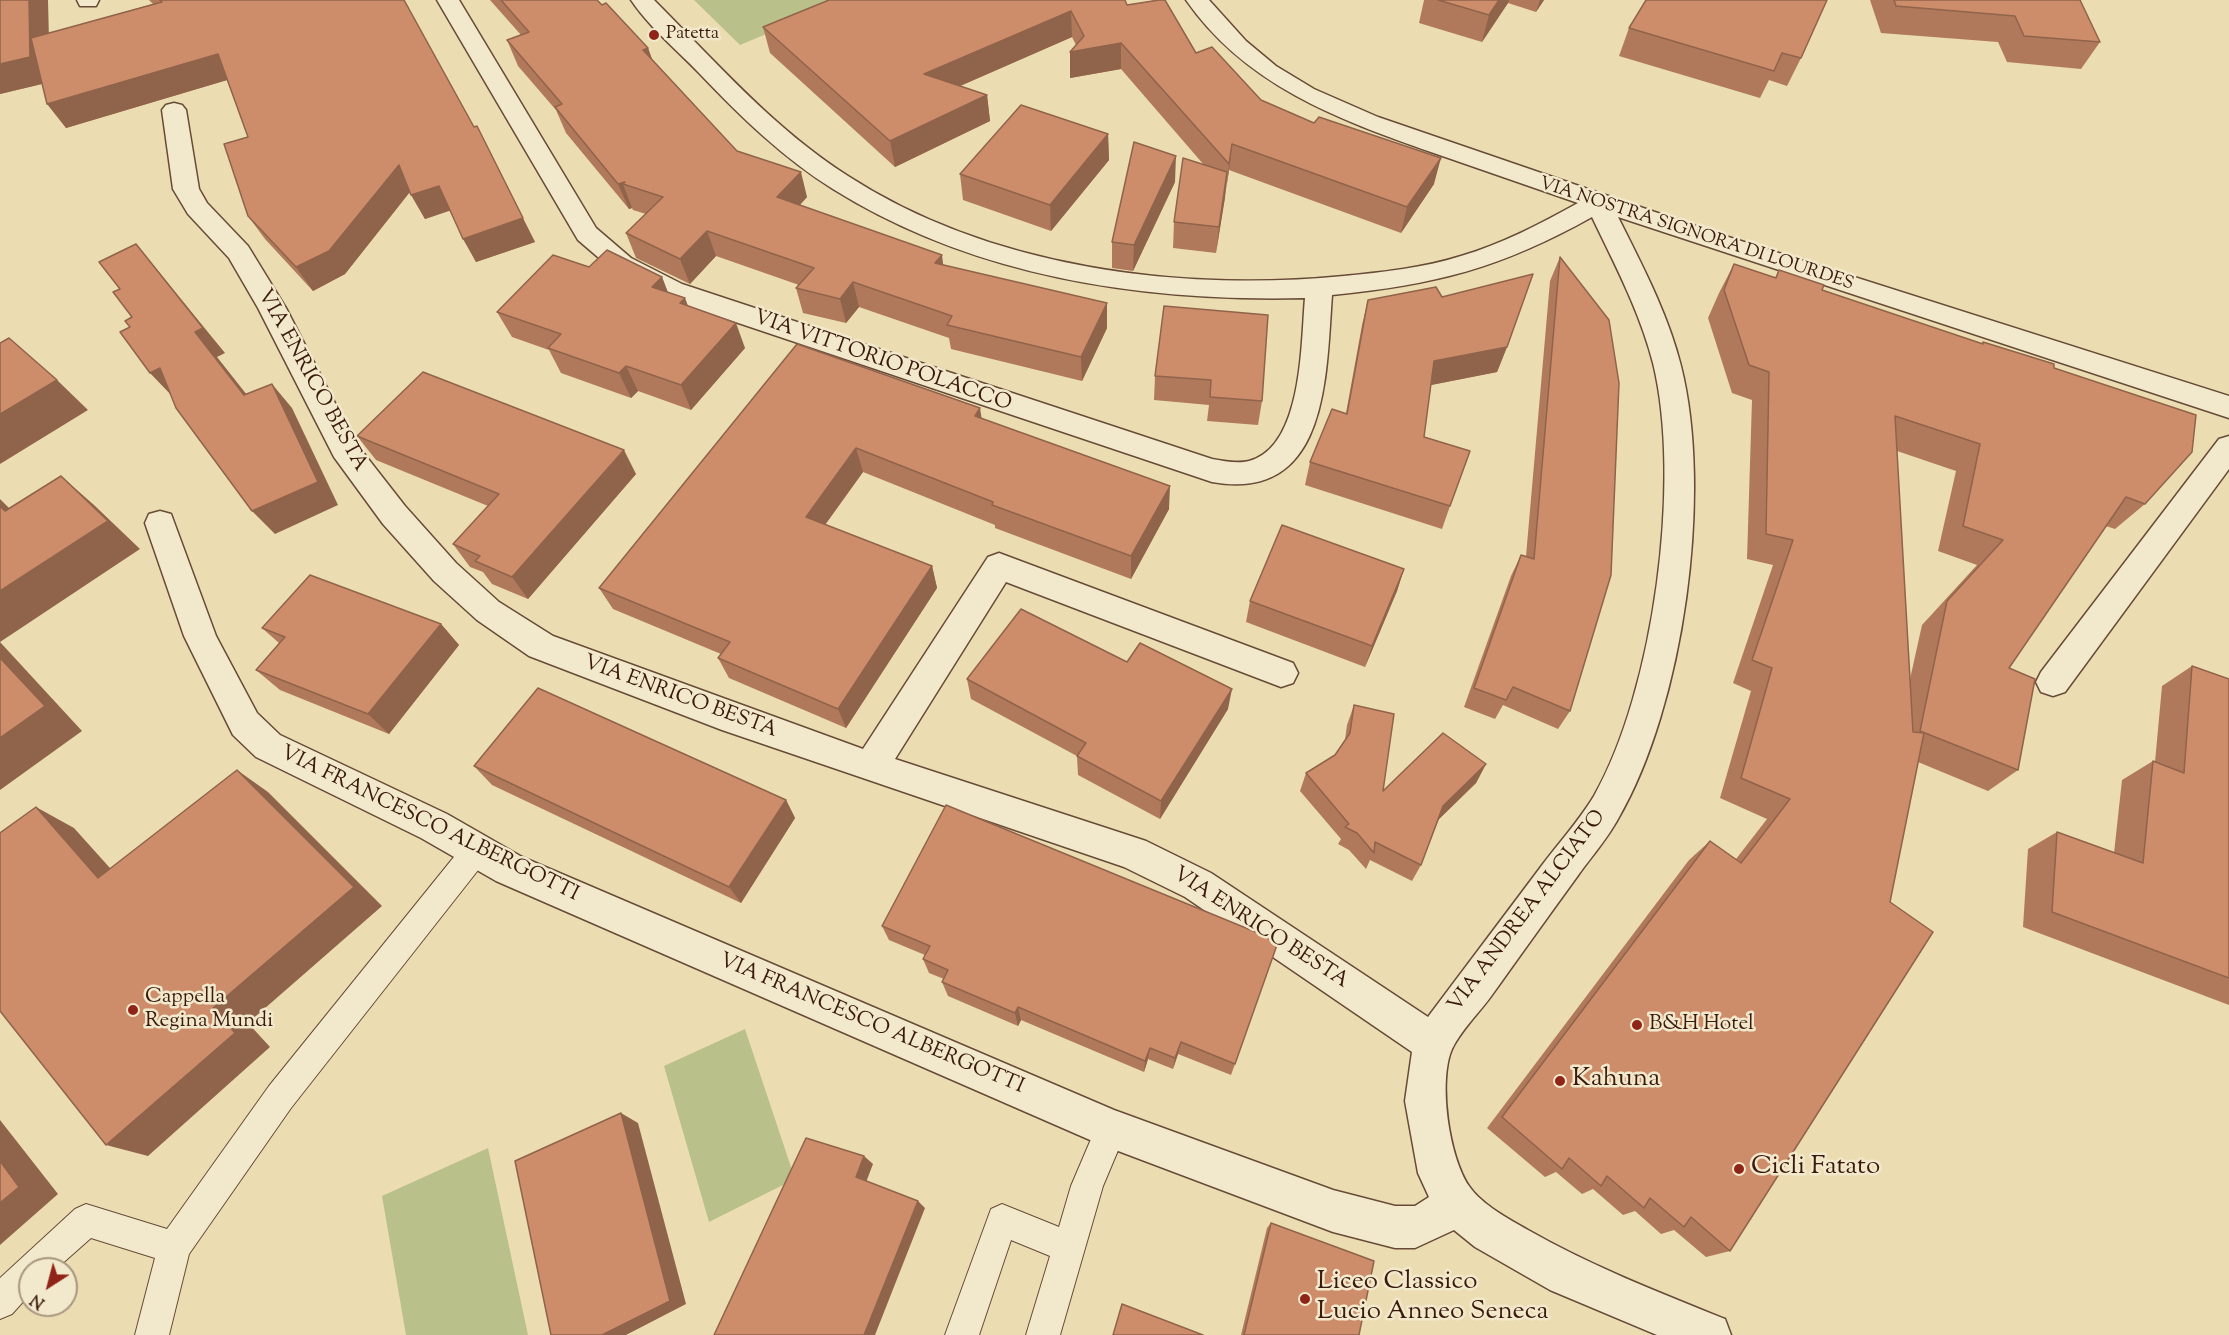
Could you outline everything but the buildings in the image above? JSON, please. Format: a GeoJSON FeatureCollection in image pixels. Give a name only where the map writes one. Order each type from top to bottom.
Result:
{"type":"FeatureCollection","features":[{"type":"Feature","properties":{"kind":"street","name":"VIA VITTORIO POLACCO"},"geometry":{"type":"LineString","coordinates":[[448,0],[587,234],[622,264],[685,295],[1178,461],[1201,468],[1248,473],[1270,466],[1288,449],[1299,431],[1307,403],[1319,289]]}},
{"type":"Feature","properties":{"kind":"street"},"geometry":{"type":"LineString","coordinates":[[642,0],[751,110],[800,154],[841,184],[930,228],[1010,256],[1055,268],[1100,276],[1210,289],[1319,289],[1394,279],[1472,262],[1539,235],[1598,202]]}},
{"type":"Feature","properties":{"kind":"street","name":"VIA NOSTRA SIGNORA DI LOURDES"},"geometry":{"type":"LineString","coordinates":[[1197,0],[1225,33],[1256,62],[1306,94],[1410,138],[1598,202],[2229,407]]}},
{"type":"Feature","properties":{"kind":"street","name":"VIA ENRICO BESTA"},"geometry":{"type":"LineString","coordinates":[[174,110],[184,180],[190,197],[239,252],[356,466],[394,515],[452,578],[488,611],[541,646],[871,767],[1133,853],[1165,867],[1198,885],[1433,1043]]}},
{"type":"Feature","properties":{"kind":"street","name":"VIA ANDREA ALCIATO"},"geometry":{"type":"LineString","coordinates":[[1456,1204],[1439,1173],[1427,1116],[1426,1082],[1433,1043],[1606,808],[1637,738],[1652,696],[1673,586],[1677,529],[1678,456],[1672,387],[1654,325],[1598,202]]}},
{"type":"Feature","properties":{"kind":"street"},"geometry":{"type":"LineString","coordinates":[[2053,682],[2229,447]]}},
{"type":"Feature","properties":{"kind":"street","name":"VIA FRANCESCO ALBERGOTTI"},"geometry":{"type":"LineString","coordinates":[[160,523],[200,636],[231,701],[245,724],[268,746],[434,825],[476,851],[559,891],[1111,1129],[1333,1211],[1386,1225],[1414,1227],[1430,1221],[1456,1204]]}},
{"type":"Feature","properties":{"kind":"street"},"geometry":{"type":"LineString","coordinates":[[871,767],[999,566],[1281,673]]}},
{"type":"Feature","properties":{"kind":"street"},"geometry":{"type":"LineString","coordinates":[[1456,1204],[1490,1232],[1565,1275],[1709,1335]]}},
{"type":"Feature","properties":{"kind":"lane"},"geometry":{"type":"LineString","coordinates":[[152,1335],[174,1247],[280,1097],[476,851]]}},
{"type":"Feature","properties":{"kind":"lane"},"geometry":{"type":"LineString","coordinates":[[1043,1335],[1087,1186],[1111,1129]]}},
{"type":"Feature","properties":{"kind":"lane"},"geometry":{"type":"LineString","coordinates":[[45,1257],[86,1220],[174,1247]]}},
{"type":"Feature","properties":{"kind":"lane"},"geometry":{"type":"LineString","coordinates":[[962,1335],[1002,1220],[1069,1248]]}},
{"type":"Feature","properties":{"kind":"lane"},"geometry":{"type":"LineString","coordinates":[[0,1302],[18,1283]]}},
{"type":"Feature","properties":{"kind":"green space"},"geometry":{"type":"Polygon","coordinates":[[[694,0],[844,0],[845,1],[740,45],[694,0]]]}},
{"type":"Feature","properties":{"kind":"green space"},"geometry":{"type":"Polygon","coordinates":[[[745,1029],[795,1179],[709,1222],[664,1066],[745,1029]]]}},
{"type":"Feature","properties":{"kind":"green space"},"geometry":{"type":"Polygon","coordinates":[[[488,1148],[528,1335],[406,1335],[382,1196],[488,1148]]]}},
{"type":"Feature","properties":{"kind":"place","name":"Patetta"},"geometry":{"type":"Point","coordinates":[654,35]}},
{"type":"Feature","properties":{"kind":"place","name":"Cappella Regina Mundi"},"geometry":{"type":"Point","coordinates":[133,1010]}},
{"type":"Feature","properties":{"kind":"place","name":"B&H Hotel"},"geometry":{"type":"Point","coordinates":[1637,1025]}},
{"type":"Feature","properties":{"kind":"place","name":"Kahuna"},"geometry":{"type":"Point","coordinates":[1560,1081]}},
{"type":"Feature","properties":{"kind":"place","name":"Cicli Fatato"},"geometry":{"type":"Point","coordinates":[1739,1169]}},
{"type":"Feature","properties":{"kind":"place","name":"Liceo Classico Lucio Anneo Seneca"},"geometry":{"type":"Point","coordinates":[1305,1299]}}]}
